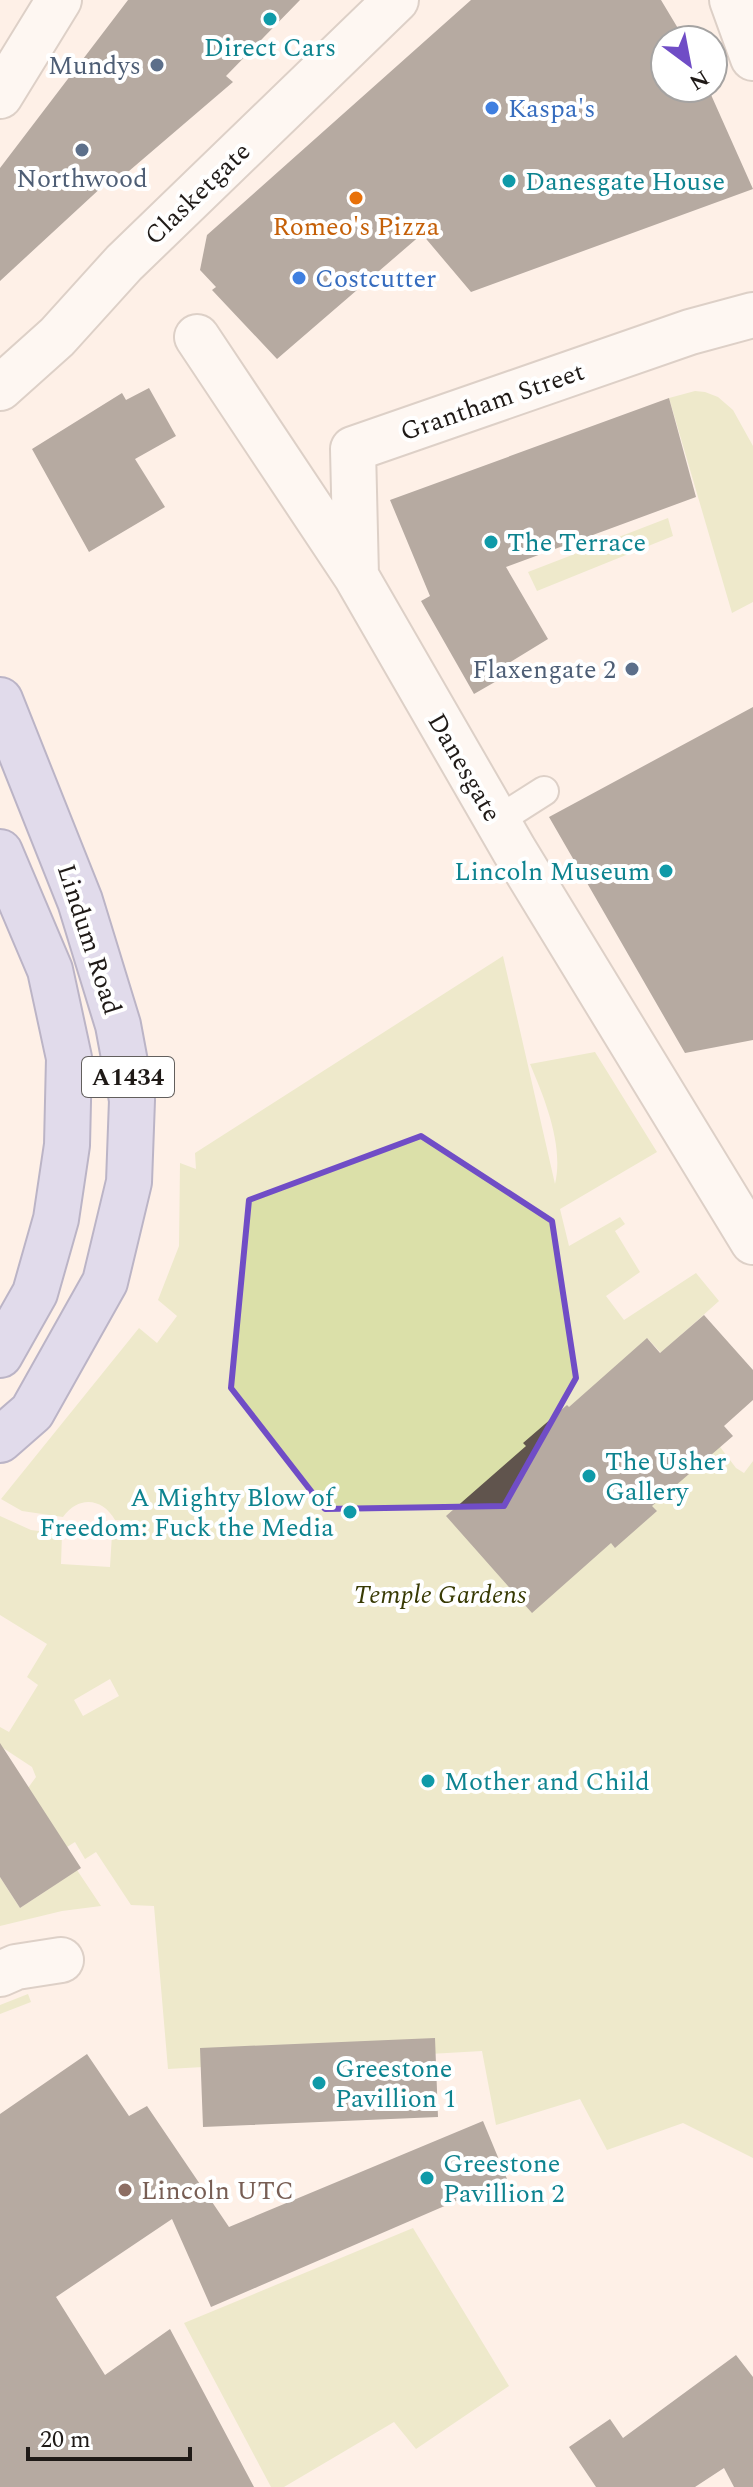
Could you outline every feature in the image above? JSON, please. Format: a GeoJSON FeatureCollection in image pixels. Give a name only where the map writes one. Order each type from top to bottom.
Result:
{"type":"FeatureCollection","features":[{"type":"Feature","properties":{"kind":"main road","name":"Lindum Road"},"geometry":{"type":"LineString","coordinates":[[0,700],[80,901],[118,1025],[132,1100],[129,1182],[105,1282],[32,1412],[0,1440]]}},
{"type":"Feature","properties":{"kind":"main road","name":"Lindum Road"},"geometry":{"type":"LineString","coordinates":[[0,852],[50,970],[69,1058],[67,1145],[56,1219],[35,1293],[1,1352]]}},
{"type":"Feature","properties":{"kind":"street"},"geometry":{"type":"LineString","coordinates":[[0,96],[59,0]]}},
{"type":"Feature","properties":{"kind":"street","name":"Clasketgate"},"geometry":{"type":"LineString","coordinates":[[0,388],[57,337],[124,263],[396,0]]}},
{"type":"Feature","properties":{"kind":"street"},"geometry":{"type":"LineString","coordinates":[[732,0],[753,58]]}},
{"type":"Feature","properties":{"kind":"street","name":"Grantham Street"},"geometry":{"type":"LineString","coordinates":[[356,576],[353,449],[690,332],[753,315]]}},
{"type":"Feature","properties":{"kind":"street","name":"Danesgate"},"geometry":{"type":"LineString","coordinates":[[197,337],[356,576],[497,821],[753,1242]]}},
{"type":"Feature","properties":{"kind":"street"},"geometry":{"type":"LineString","coordinates":[[0,1974],[16,1967],[61,1960]]}},
{"type":"Feature","properties":{"kind":"lane"},"geometry":{"type":"LineString","coordinates":[[497,821],[544,791]]}},
{"type":"Feature","properties":{"kind":"highlighted area"},"geometry":{"type":"Polygon","coordinates":[[[421,1136],[552,1221],[576,1378],[504,1506],[325,1509],[231,1388],[249,1200],[421,1136]]]}},
{"type":"Feature","properties":{"kind":"green space"},"geometry":{"type":"Polygon","coordinates":[[[695,391],[718,397],[733,410],[753,446],[753,602],[732,613],[669,398],[695,391]]]}},
{"type":"Feature","properties":{"kind":"green space"},"geometry":{"type":"Polygon","coordinates":[[[668,518],[673,536],[537,591],[528,572],[668,518]]]}},
{"type":"Feature","properties":{"kind":"green space","name":"Temple Gardens"},"geometry":{"type":"Polygon","coordinates":[[[503,956],[555,1184],[555,1139],[547,1107],[530,1064],[595,1052],[657,1152],[560,1209],[569,1246],[620,1217],[625,1224],[615,1231],[640,1272],[606,1296],[624,1320],[696,1273],[719,1301],[661,1353],[648,1339],[642,1344],[736,1468],[744,1473],[753,1461],[753,2158],[683,2123],[607,2150],[580,2099],[496,2125],[482,2051],[168,2069],[154,1906],[131,1905],[96,1852],[85,1859],[75,1842],[67,1847],[28,1788],[36,1777],[32,1767],[0,1746],[0,1727],[9,1732],[38,1685],[27,1677],[47,1644],[0,1615],[0,1516],[31,1530],[62,1534],[61,1564],[110,1567],[112,1534],[122,1534],[120,1520],[115,1520],[104,1507],[97,1503],[83,1503],[63,1517],[22,1511],[1,1499],[139,1328],[157,1343],[177,1316],[158,1300],[179,1246],[180,1163],[196,1169],[195,1153],[503,956]],[[110,1679],[74,1700],[83,1716],[119,1696],[110,1679]]]}},
{"type":"Feature","properties":{"kind":"green space"},"geometry":{"type":"Polygon","coordinates":[[[77,1870],[101,1906],[62,1911],[0,1926],[0,1877],[20,1908],[77,1870]]]}},
{"type":"Feature","properties":{"kind":"green space"},"geometry":{"type":"Polygon","coordinates":[[[28,1994],[31,2002],[0,2014],[0,2005],[28,1994]]]}},
{"type":"Feature","properties":{"kind":"green space"},"geometry":{"type":"Polygon","coordinates":[[[413,2228],[509,2386],[416,2449],[394,2422],[284,2487],[271,2487],[184,2323],[413,2228]]]}},
{"type":"Feature","properties":{"kind":"building"},"geometry":{"type":"Polygon","coordinates":[[[128,0],[300,0],[226,76],[233,82],[108,189],[104,185],[0,281],[0,168],[128,0]]]}},
{"type":"Feature","properties":{"kind":"building","name":"Danesgate House"},"geometry":{"type":"Polygon","coordinates":[[[471,0],[661,0],[675,24],[649,24],[649,104],[715,104],[753,189],[471,292],[422,234],[277,359],[212,290],[216,287],[200,270],[207,235],[471,0]]]}},
{"type":"Feature","properties":{"kind":"building"},"geometry":{"type":"Polygon","coordinates":[[[149,388],[176,436],[135,459],[165,507],[89,552],[32,449],[122,393],[126,400],[149,388]]]}},
{"type":"Feature","properties":{"kind":"building","name":"The Terrace"},"geometry":{"type":"Polygon","coordinates":[[[669,398],[696,497],[506,567],[548,639],[507,664],[512,672],[474,694],[421,601],[430,596],[390,500],[669,398]]]}},
{"type":"Feature","properties":{"kind":"building","name":"Lincoln Museum"},"geometry":{"type":"Polygon","coordinates":[[[753,707],[753,1040],[685,1053],[549,817],[753,707]]]}},
{"type":"Feature","properties":{"kind":"building","name":"The Usher Gallery"},"geometry":{"type":"Polygon","coordinates":[[[704,1315],[753,1370],[753,1400],[724,1426],[733,1436],[652,1506],[657,1511],[615,1548],[611,1543],[532,1613],[446,1516],[526,1446],[523,1443],[647,1338],[660,1353],[704,1315]]]}},
{"type":"Feature","properties":{"kind":"building"},"geometry":{"type":"Polygon","coordinates":[[[0,1743],[81,1868],[20,1908],[0,1877],[0,1743]]]}},
{"type":"Feature","properties":{"kind":"building","name":"Greestone Pavillion 1"},"geometry":{"type":"Polygon","coordinates":[[[435,2038],[438,2117],[203,2127],[200,2048],[435,2038]]]}},
{"type":"Feature","properties":{"kind":"building"},"geometry":{"type":"Polygon","coordinates":[[[87,2054],[129,2116],[147,2106],[229,2227],[483,2121],[507,2179],[211,2307],[172,2219],[56,2297],[105,2375],[170,2329],[254,2487],[0,2487],[0,2114],[87,2054]]]}},
{"type":"Feature","properties":{"kind":"building"},"geometry":{"type":"Polygon","coordinates":[[[736,2355],[753,2377],[753,2487],[734,2487],[724,2468],[695,2487],[596,2487],[569,2447],[610,2419],[623,2438],[736,2355]]]}},
{"type":"Feature","properties":{"kind":"place","name":"Direct Cars"},"geometry":{"type":"Point","coordinates":[270,19]}},
{"type":"Feature","properties":{"kind":"place","name":"Mundys"},"geometry":{"type":"Point","coordinates":[157,65]}},
{"type":"Feature","properties":{"kind":"place","name":"Kaspa's"},"geometry":{"type":"Point","coordinates":[492,108]}},
{"type":"Feature","properties":{"kind":"place","name":"Northwood"},"geometry":{"type":"Point","coordinates":[82,150]}},
{"type":"Feature","properties":{"kind":"place","name":"Danesgate House"},"geometry":{"type":"Point","coordinates":[509,181]}},
{"type":"Feature","properties":{"kind":"place","name":"Romeo's Pizza"},"geometry":{"type":"Point","coordinates":[356,198]}},
{"type":"Feature","properties":{"kind":"place","name":"Costcutter"},"geometry":{"type":"Point","coordinates":[299,278]}},
{"type":"Feature","properties":{"kind":"place","name":"The Terrace"},"geometry":{"type":"Point","coordinates":[491,542]}},
{"type":"Feature","properties":{"kind":"place","name":"Flaxengate 2"},"geometry":{"type":"Point","coordinates":[632,669]}},
{"type":"Feature","properties":{"kind":"place","name":"Lincoln Museum"},"geometry":{"type":"Point","coordinates":[666,871]}},
{"type":"Feature","properties":{"kind":"place","name":"The Usher Gallery"},"geometry":{"type":"Point","coordinates":[589,1476]}},
{"type":"Feature","properties":{"kind":"place","name":"A Mighty Blow of Freedom: Fuck the Media"},"geometry":{"type":"Point","coordinates":[350,1512]}},
{"type":"Feature","properties":{"kind":"place","name":"Mother and Child"},"geometry":{"type":"Point","coordinates":[428,1781]}},
{"type":"Feature","properties":{"kind":"place","name":"Greestone Pavillion 1"},"geometry":{"type":"Point","coordinates":[319,2083]}},
{"type":"Feature","properties":{"kind":"place","name":"Greestone Pavillion 2"},"geometry":{"type":"Point","coordinates":[427,2178]}},
{"type":"Feature","properties":{"kind":"place","name":"Lincoln UTC"},"geometry":{"type":"Point","coordinates":[125,2190]}}]}
